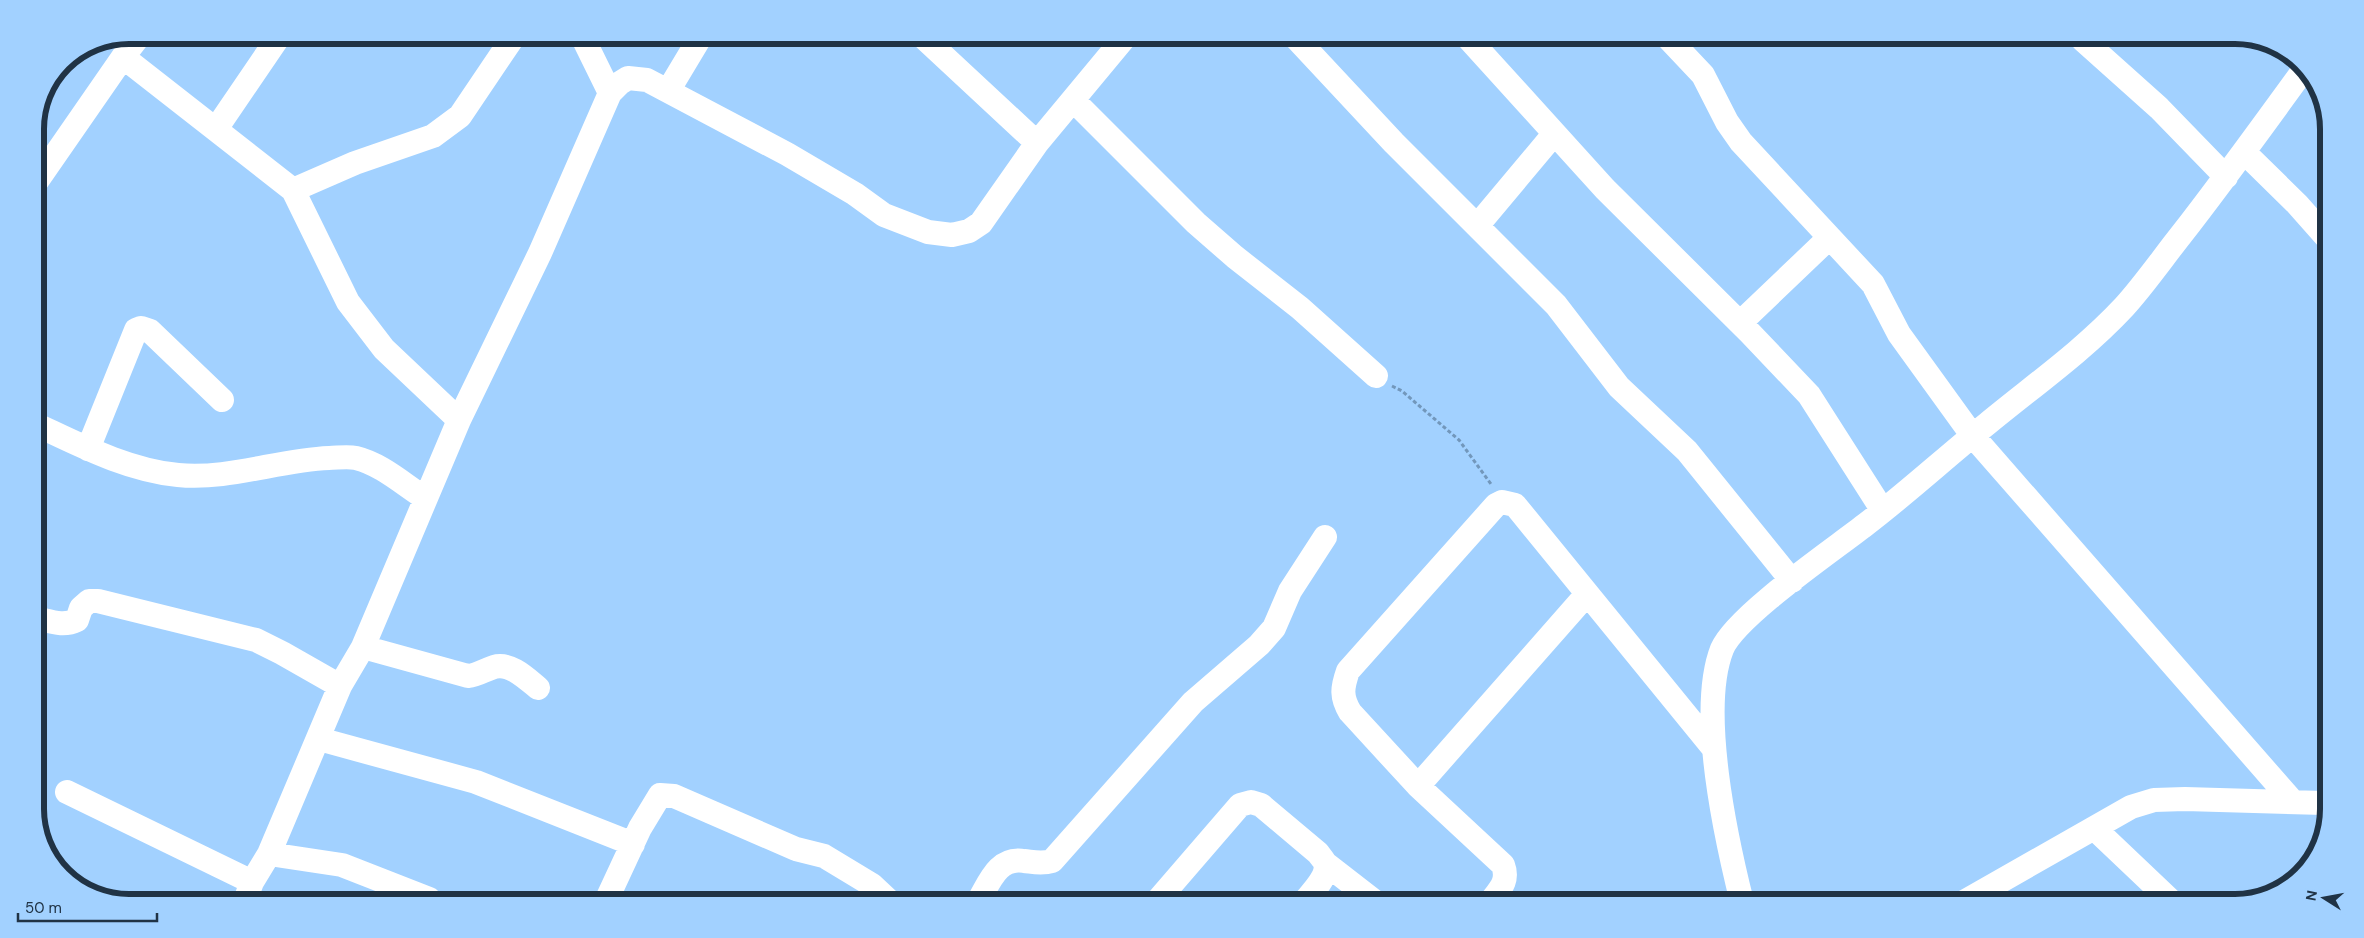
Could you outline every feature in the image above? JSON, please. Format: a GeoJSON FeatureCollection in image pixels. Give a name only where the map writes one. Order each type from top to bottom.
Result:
{"type":"FeatureCollection","features":[{"type":"Feature","properties":{"kind":"street"},"geometry":{"type":"LineString","coordinates":[[44,171],[133,44]]}},
{"type":"Feature","properties":{"kind":"street"},"geometry":{"type":"LineString","coordinates":[[216,129],[274,44]]}},
{"type":"Feature","properties":{"kind":"street"},"geometry":{"type":"LineString","coordinates":[[293,190],[355,163],[433,136],[460,116],[509,44]]}},
{"type":"Feature","properties":{"kind":"street"},"geometry":{"type":"LineString","coordinates":[[586,44],[610,93]]}},
{"type":"Feature","properties":{"kind":"street"},"geometry":{"type":"LineString","coordinates":[[668,91],[697,44]]}},
{"type":"Feature","properties":{"kind":"street"},"geometry":{"type":"LineString","coordinates":[[931,44],[1037,143]]}},
{"type":"Feature","properties":{"kind":"street"},"geometry":{"type":"LineString","coordinates":[[67,792],[249,890],[269,854],[340,686],[362,647],[459,420],[540,253],[610,93],[620,83],[628,78],[646,80],[787,154],[855,194],[884,216],[928,232],[952,235],[969,231],[981,223],[1037,143],[1119,44]]}},
{"type":"Feature","properties":{"kind":"street"},"geometry":{"type":"LineString","coordinates":[[1302,44],[1394,143],[1556,305],[1619,387],[1670,432],[1687,451],[1792,581]]}},
{"type":"Feature","properties":{"kind":"street"},"geometry":{"type":"LineString","coordinates":[[1473,44],[1605,189],[1740,323],[1809,395],[1883,511]]}},
{"type":"Feature","properties":{"kind":"street"},"geometry":{"type":"LineString","coordinates":[[1674,44],[1703,75],[1727,122],[1741,142],[1873,284],[1899,334],[1972,435],[2293,802]]}},
{"type":"Feature","properties":{"kind":"street"},"geometry":{"type":"LineString","coordinates":[[2087,44],[2159,108],[2226,177]]}},
{"type":"Feature","properties":{"kind":"street"},"geometry":{"type":"LineString","coordinates":[[123,56],[293,190],[348,302],[384,349],[459,420]]}},
{"type":"Feature","properties":{"kind":"street"},"geometry":{"type":"LineString","coordinates":[[1740,894],[1730,854],[1714,748],[1713,699],[1716,667],[1723,646],[1741,623],[1883,511],[1972,435],[2101,331],[2126,305],[2226,177],[2300,74]]}},
{"type":"Feature","properties":{"kind":"street"},"geometry":{"type":"LineString","coordinates":[[1073,100],[1196,223],[1235,257],[1300,308],[1376,376]]}},
{"type":"Feature","properties":{"kind":"street"},"geometry":{"type":"LineString","coordinates":[[1477,226],[1554,134]]}},
{"type":"Feature","properties":{"kind":"street"},"geometry":{"type":"LineString","coordinates":[[2244,152],[2297,204],[2320,231]]}},
{"type":"Feature","properties":{"kind":"street"},"geometry":{"type":"LineString","coordinates":[[1740,323],[1829,238]]}},
{"type":"Feature","properties":{"kind":"street"},"geometry":{"type":"LineString","coordinates":[[88,449],[136,330],[141,328],[150,331],[222,400]]}},
{"type":"Feature","properties":{"kind":"street"},"geometry":{"type":"LineString","coordinates":[[44,428],[88,449],[150,471],[179,475],[216,475],[315,459],[354,458],[373,464],[425,498]]}},
{"type":"Feature","properties":{"kind":"street"},"geometry":{"type":"LineString","coordinates":[[1496,894],[1505,882],[1506,874],[1503,866],[1418,786],[1350,712],[1343,699],[1343,687],[1348,671],[1496,505],[1502,502],[1515,505],[1714,748]]}},
{"type":"Feature","properties":{"kind":"street"},"geometry":{"type":"LineString","coordinates":[[983,894],[996,872],[1006,862],[1018,860],[1045,863],[1052,861],[1193,702],[1259,645],[1274,628],[1290,592],[1325,537]]}},
{"type":"Feature","properties":{"kind":"street"},"geometry":{"type":"LineString","coordinates":[[1418,786],[1587,594]]}},
{"type":"Feature","properties":{"kind":"street"},"geometry":{"type":"LineString","coordinates":[[44,620],[62,624],[70,623],[77,620],[81,608],[89,601],[98,601],[256,640],[340,686]]}},
{"type":"Feature","properties":{"kind":"street"},"geometry":{"type":"LineString","coordinates":[[362,647],[468,676],[480,675],[494,667],[503,666],[520,674],[538,688]]}},
{"type":"Feature","properties":{"kind":"street"},"geometry":{"type":"LineString","coordinates":[[319,739],[476,782],[633,844]]}},
{"type":"Feature","properties":{"kind":"street"},"geometry":{"type":"LineString","coordinates":[[609,894],[633,844],[660,795],[674,796],[796,849],[824,856],[872,885],[882,894]]}},
{"type":"Feature","properties":{"kind":"street"},"geometry":{"type":"LineString","coordinates":[[1978,894],[2131,807],[2154,800],[2185,799],[2320,803]]}},
{"type":"Feature","properties":{"kind":"street"},"geometry":{"type":"LineString","coordinates":[[1163,894],[1240,805],[1251,802],[1261,805],[1318,853],[1325,863],[1365,894]]}},
{"type":"Feature","properties":{"kind":"street"},"geometry":{"type":"LineString","coordinates":[[2094,828],[2164,894]]}},
{"type":"Feature","properties":{"kind":"street"},"geometry":{"type":"LineString","coordinates":[[269,854],[342,864],[417,894]]}},
{"type":"Feature","properties":{"kind":"street"},"geometry":{"type":"LineString","coordinates":[[1310,894],[1325,870],[1325,863]]}},
{"type":"Feature","properties":{"kind":"path"},"geometry":{"type":"LineString","coordinates":[[1376,376],[1402,392],[1459,440],[1480,466],[1502,502]]}}]}
